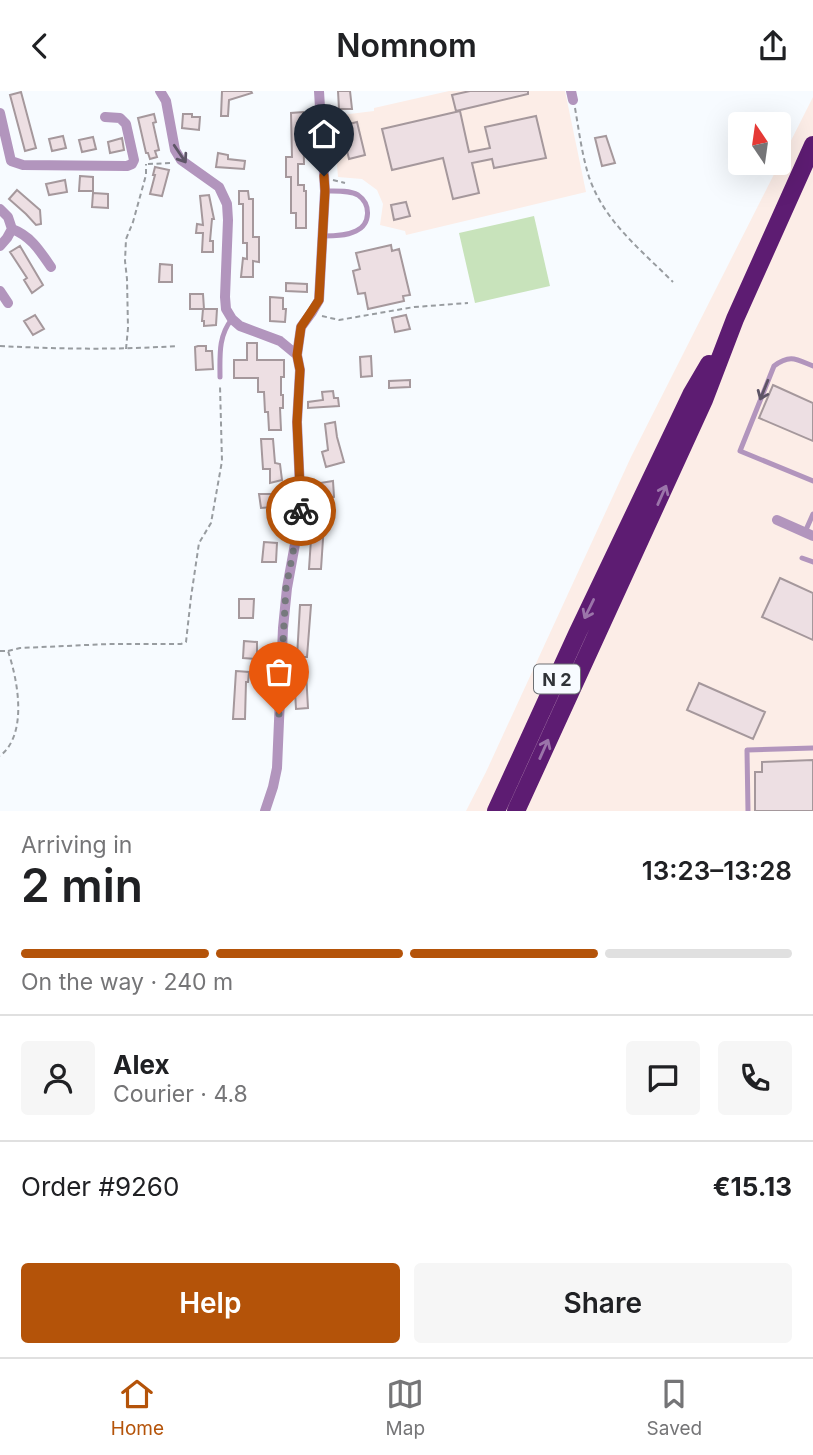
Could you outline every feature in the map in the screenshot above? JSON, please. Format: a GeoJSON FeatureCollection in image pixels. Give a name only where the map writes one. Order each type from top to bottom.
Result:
{"type":"FeatureCollection","features":[{"type":"Feature","properties":{"kind":"highway","name":"N 2"},"geometry":{"type":"LineString","coordinates":[[516,811],[704,400],[735,319],[813,145]]}},
{"type":"Feature","properties":{"kind":"highway","name":"N 2"},"geometry":{"type":"LineString","coordinates":[[496,811],[692,393],[735,319]]}},
{"type":"Feature","properties":{"kind":"street"},"geometry":{"type":"LineString","coordinates":[[160,91],[166,100],[174,150],[181,160],[219,187],[228,204],[226,309],[240,326],[280,341],[297,355]]}},
{"type":"Feature","properties":{"kind":"street"},"geometry":{"type":"LineString","coordinates":[[280,341],[301,327],[319,300],[325,191],[319,91]]}},
{"type":"Feature","properties":{"kind":"street"},"geometry":{"type":"LineString","coordinates":[[0,113],[11,161]]}},
{"type":"Feature","properties":{"kind":"street"},"geometry":{"type":"LineString","coordinates":[[0,164],[11,161],[23,165],[132,164],[134,160],[126,124],[120,118],[105,117]]}},
{"type":"Feature","properties":{"kind":"street"},"geometry":{"type":"LineString","coordinates":[[0,209],[8,217],[12,229],[0,246]]}},
{"type":"Feature","properties":{"kind":"street"},"geometry":{"type":"LineString","coordinates":[[12,229],[32,240],[51,267]]}},
{"type":"Feature","properties":{"kind":"street"},"geometry":{"type":"LineString","coordinates":[[0,291],[8,303]]}},
{"type":"Feature","properties":{"kind":"street"},"geometry":{"type":"LineString","coordinates":[[266,808],[277,768],[286,588],[302,510],[297,422],[300,370],[297,355],[301,327]]}},
{"type":"Feature","properties":{"kind":"street"},"geometry":{"type":"LineString","coordinates":[[777,520],[809,534]]}},
{"type":"Feature","properties":{"kind":"lane"},"geometry":{"type":"LineString","coordinates":[[323,236],[355,232],[363,226],[368,211],[358,195],[325,191]]}},
{"type":"Feature","properties":{"kind":"lane"},"geometry":{"type":"LineString","coordinates":[[220,377],[219,350],[222,337],[232,319]]}},
{"type":"Feature","properties":{"kind":"lane"},"geometry":{"type":"LineString","coordinates":[[813,366],[793,358],[783,359],[774,366],[740,451],[813,481]]}},
{"type":"Feature","properties":{"kind":"lane"},"geometry":{"type":"LineString","coordinates":[[809,534],[813,514]]}},
{"type":"Feature","properties":{"kind":"lane"},"geometry":{"type":"LineString","coordinates":[[802,558],[813,562]]}},
{"type":"Feature","properties":{"kind":"lane"},"geometry":{"type":"LineString","coordinates":[[748,811],[747,750],[813,748]]}},
{"type":"Feature","properties":{"kind":"path"},"geometry":{"type":"LineString","coordinates":[[572,96],[589,176],[600,200],[614,223],[673,282]]}},
{"type":"Feature","properties":{"kind":"path"},"geometry":{"type":"LineString","coordinates":[[126,349],[126,239],[146,175],[146,164],[171,164],[181,160]]}},
{"type":"Feature","properties":{"kind":"path"},"geometry":{"type":"LineString","coordinates":[[310,315],[338,320],[414,307],[468,303]]}},
{"type":"Feature","properties":{"kind":"path"},"geometry":{"type":"LineString","coordinates":[[0,346],[68,349],[177,346]]}},
{"type":"Feature","properties":{"kind":"path"},"geometry":{"type":"LineString","coordinates":[[0,651],[186,642],[199,543],[211,523],[222,461],[220,377]]}},
{"type":"Feature","properties":{"kind":"path"},"geometry":{"type":"LineString","coordinates":[[0,756],[13,741],[19,706],[8,651]]}},
{"type":"Feature","properties":{"kind":"shaded area"},"geometry":{"type":"Polygon","coordinates":[[[449,91],[565,91],[586,192],[406,235],[405,231],[380,225],[383,204],[377,190],[362,179],[338,177],[333,116],[374,111],[374,108],[449,91]]]}},
{"type":"Feature","properties":{"kind":"shaded area"},"geometry":{"type":"Polygon","coordinates":[[[813,97],[813,811],[466,811],[631,457],[774,175],[791,175],[791,141],[813,97]]]}},
{"type":"Feature","properties":{"kind":"green space"},"geometry":{"type":"Polygon","coordinates":[[[534,216],[550,286],[475,303],[459,233],[534,216]]]}},
{"type":"Feature","properties":{"kind":"building"},"geometry":{"type":"Polygon","coordinates":[[[222,91],[252,93],[229,100],[228,116],[221,116],[222,91]]]}},
{"type":"Feature","properties":{"kind":"building"},"geometry":{"type":"Polygon","coordinates":[[[338,91],[350,91],[352,109],[339,109],[338,91]]]}},
{"type":"Feature","properties":{"kind":"building"},"geometry":{"type":"Polygon","coordinates":[[[470,91],[528,91],[528,94],[456,111],[452,95],[470,91]]]}},
{"type":"Feature","properties":{"kind":"building"},"geometry":{"type":"Polygon","coordinates":[[[21,92],[36,148],[25,151],[10,95],[21,92]]]}},
{"type":"Feature","properties":{"kind":"building"},"geometry":{"type":"Polygon","coordinates":[[[460,111],[469,152],[490,148],[485,127],[536,116],[546,158],[494,168],[492,159],[472,163],[479,193],[453,199],[443,158],[392,170],[382,129],[460,111]]]}},
{"type":"Feature","properties":{"kind":"building"},"geometry":{"type":"Polygon","coordinates":[[[303,112],[304,164],[298,164],[298,185],[304,185],[306,191],[306,228],[296,228],[296,213],[291,213],[291,177],[286,177],[286,157],[292,157],[291,113],[303,112]]]}},
{"type":"Feature","properties":{"kind":"building"},"geometry":{"type":"Polygon","coordinates":[[[154,114],[156,122],[153,123],[159,150],[155,151],[157,157],[150,159],[146,153],[138,118],[154,114]]]}},
{"type":"Feature","properties":{"kind":"building"},"geometry":{"type":"Polygon","coordinates":[[[183,114],[200,117],[199,130],[182,128],[183,114]]]}},
{"type":"Feature","properties":{"kind":"building"},"geometry":{"type":"Polygon","coordinates":[[[357,122],[365,155],[349,159],[341,126],[357,122]]]}},
{"type":"Feature","properties":{"kind":"building"},"geometry":{"type":"Polygon","coordinates":[[[63,136],[66,148],[52,151],[49,139],[63,136]]]}},
{"type":"Feature","properties":{"kind":"building"},"geometry":{"type":"Polygon","coordinates":[[[606,136],[615,163],[602,166],[595,138],[606,136]]]}},
{"type":"Feature","properties":{"kind":"building"},"geometry":{"type":"Polygon","coordinates":[[[93,137],[96,149],[82,152],[79,140],[93,137]]]}},
{"type":"Feature","properties":{"kind":"building"},"geometry":{"type":"Polygon","coordinates":[[[122,138],[124,150],[110,153],[108,142],[122,138]]]}},
{"type":"Feature","properties":{"kind":"building"},"geometry":{"type":"Polygon","coordinates":[[[218,153],[228,155],[228,159],[245,161],[244,169],[216,167],[218,153]]]}},
{"type":"Feature","properties":{"kind":"building"},"geometry":{"type":"Polygon","coordinates":[[[155,167],[169,170],[162,196],[150,194],[155,167]]]}},
{"type":"Feature","properties":{"kind":"building"},"geometry":{"type":"Polygon","coordinates":[[[80,176],[93,177],[93,191],[79,191],[80,176]]]}},
{"type":"Feature","properties":{"kind":"building"},"geometry":{"type":"Polygon","coordinates":[[[65,180],[67,192],[49,195],[46,184],[65,180]]]}},
{"type":"Feature","properties":{"kind":"building"},"geometry":{"type":"Polygon","coordinates":[[[17,190],[40,210],[41,224],[36,225],[9,199],[17,190]]]}},
{"type":"Feature","properties":{"kind":"building"},"geometry":{"type":"Polygon","coordinates":[[[239,191],[248,191],[249,199],[253,199],[253,237],[259,237],[259,262],[253,261],[253,277],[241,277],[243,258],[247,259],[247,243],[243,243],[243,204],[239,204],[239,191]]]}},
{"type":"Feature","properties":{"kind":"building"},"geometry":{"type":"Polygon","coordinates":[[[93,193],[108,194],[108,208],[92,207],[93,193]]]}},
{"type":"Feature","properties":{"kind":"building"},"geometry":{"type":"Polygon","coordinates":[[[209,195],[214,219],[210,241],[213,241],[213,252],[202,252],[203,233],[196,233],[197,224],[203,225],[200,196],[209,195]]]}},
{"type":"Feature","properties":{"kind":"building"},"geometry":{"type":"Polygon","coordinates":[[[406,202],[410,216],[394,220],[391,205],[406,202]]]}},
{"type":"Feature","properties":{"kind":"building"},"geometry":{"type":"Polygon","coordinates":[[[391,245],[392,251],[399,249],[410,295],[403,296],[404,301],[368,309],[365,293],[358,294],[353,271],[360,269],[356,253],[391,245]]]}},
{"type":"Feature","properties":{"kind":"building"},"geometry":{"type":"Polygon","coordinates":[[[20,246],[43,285],[32,293],[24,280],[27,278],[10,252],[20,246]]]}},
{"type":"Feature","properties":{"kind":"building"},"geometry":{"type":"Polygon","coordinates":[[[160,264],[172,265],[172,282],[159,282],[160,264]]]}},
{"type":"Feature","properties":{"kind":"building"},"geometry":{"type":"Polygon","coordinates":[[[286,283],[307,284],[307,292],[286,291],[286,283]]]}},
{"type":"Feature","properties":{"kind":"building"},"geometry":{"type":"Polygon","coordinates":[[[190,294],[203,294],[204,309],[217,309],[216,325],[204,326],[203,309],[190,309],[190,294]]]}},
{"type":"Feature","properties":{"kind":"building"},"geometry":{"type":"Polygon","coordinates":[[[270,297],[283,298],[285,322],[270,321],[270,297]]]}},
{"type":"Feature","properties":{"kind":"building"},"geometry":{"type":"Polygon","coordinates":[[[35,315],[44,329],[33,335],[24,321],[35,315]]]}},
{"type":"Feature","properties":{"kind":"building"},"geometry":{"type":"Polygon","coordinates":[[[406,315],[410,329],[395,332],[392,318],[406,315]]]}},
{"type":"Feature","properties":{"kind":"building"},"geometry":{"type":"Polygon","coordinates":[[[247,343],[257,343],[257,360],[284,360],[284,377],[281,377],[281,430],[269,430],[264,392],[258,392],[258,378],[234,378],[234,360],[247,360],[247,343]]]}},
{"type":"Feature","properties":{"kind":"building"},"geometry":{"type":"Polygon","coordinates":[[[206,346],[206,351],[212,351],[213,369],[196,370],[195,347],[206,346]]]}},
{"type":"Feature","properties":{"kind":"building"},"geometry":{"type":"Polygon","coordinates":[[[371,356],[372,376],[361,377],[360,357],[371,356]]]}},
{"type":"Feature","properties":{"kind":"building"},"geometry":{"type":"Polygon","coordinates":[[[410,380],[410,387],[389,388],[389,381],[410,380]]]}},
{"type":"Feature","properties":{"kind":"building"},"geometry":{"type":"Polygon","coordinates":[[[773,385],[813,403],[813,441],[759,418],[773,385]]]}},
{"type":"Feature","properties":{"kind":"building"},"geometry":{"type":"Polygon","coordinates":[[[333,391],[339,406],[308,408],[308,402],[323,400],[322,392],[333,391]]]}},
{"type":"Feature","properties":{"kind":"building"},"geometry":{"type":"Polygon","coordinates":[[[335,422],[344,462],[326,467],[322,452],[328,450],[325,424],[335,422]]]}},
{"type":"Feature","properties":{"kind":"building"},"geometry":{"type":"Polygon","coordinates":[[[261,439],[273,439],[275,463],[280,464],[282,480],[270,483],[270,469],[263,469],[261,439]]]}},
{"type":"Feature","properties":{"kind":"building"},"geometry":{"type":"Polygon","coordinates":[[[333,481],[334,497],[322,499],[320,483],[333,481]]]}},
{"type":"Feature","properties":{"kind":"building"},"geometry":{"type":"Polygon","coordinates":[[[259,494],[272,494],[273,507],[261,508],[259,494]]]}},
{"type":"Feature","properties":{"kind":"building"},"geometry":{"type":"Polygon","coordinates":[[[312,524],[324,524],[321,569],[309,569],[312,524]]]}},
{"type":"Feature","properties":{"kind":"building"},"geometry":{"type":"Polygon","coordinates":[[[264,542],[277,543],[276,562],[262,562],[264,542]]]}},
{"type":"Feature","properties":{"kind":"building"},"geometry":{"type":"Polygon","coordinates":[[[780,578],[813,593],[813,640],[762,617],[780,578]]]}},
{"type":"Feature","properties":{"kind":"building"},"geometry":{"type":"Polygon","coordinates":[[[239,599],[254,599],[253,618],[239,618],[239,599]]]}},
{"type":"Feature","properties":{"kind":"building"},"geometry":{"type":"Polygon","coordinates":[[[300,605],[311,605],[307,657],[297,657],[300,605]]]}},
{"type":"Feature","properties":{"kind":"building"},"geometry":{"type":"Polygon","coordinates":[[[244,641],[257,642],[257,659],[243,658],[244,641]]]}},
{"type":"Feature","properties":{"kind":"building"},"geometry":{"type":"Polygon","coordinates":[[[236,671],[249,672],[246,682],[245,719],[233,719],[236,671]]]}},
{"type":"Feature","properties":{"kind":"building"},"geometry":{"type":"Polygon","coordinates":[[[306,672],[308,708],[296,709],[294,673],[306,672]]]}},
{"type":"Feature","properties":{"kind":"building"},"geometry":{"type":"Polygon","coordinates":[[[699,683],[765,712],[753,739],[687,710],[699,683]]]}},
{"type":"Feature","properties":{"kind":"building"},"geometry":{"type":"Polygon","coordinates":[[[813,760],[813,811],[755,811],[755,772],[762,772],[762,762],[813,760]]]}},
{"type":"Feature","properties":{"kind":"way so far"},"geometry":{"type":"LineString","coordinates":[[279,714],[286,588],[301,511]]}},
{"type":"Feature","properties":{"kind":"route"},"geometry":{"type":"LineString","coordinates":[[301,511],[297,422],[300,370],[298,338],[301,327],[319,300],[324,176]]}}]}
